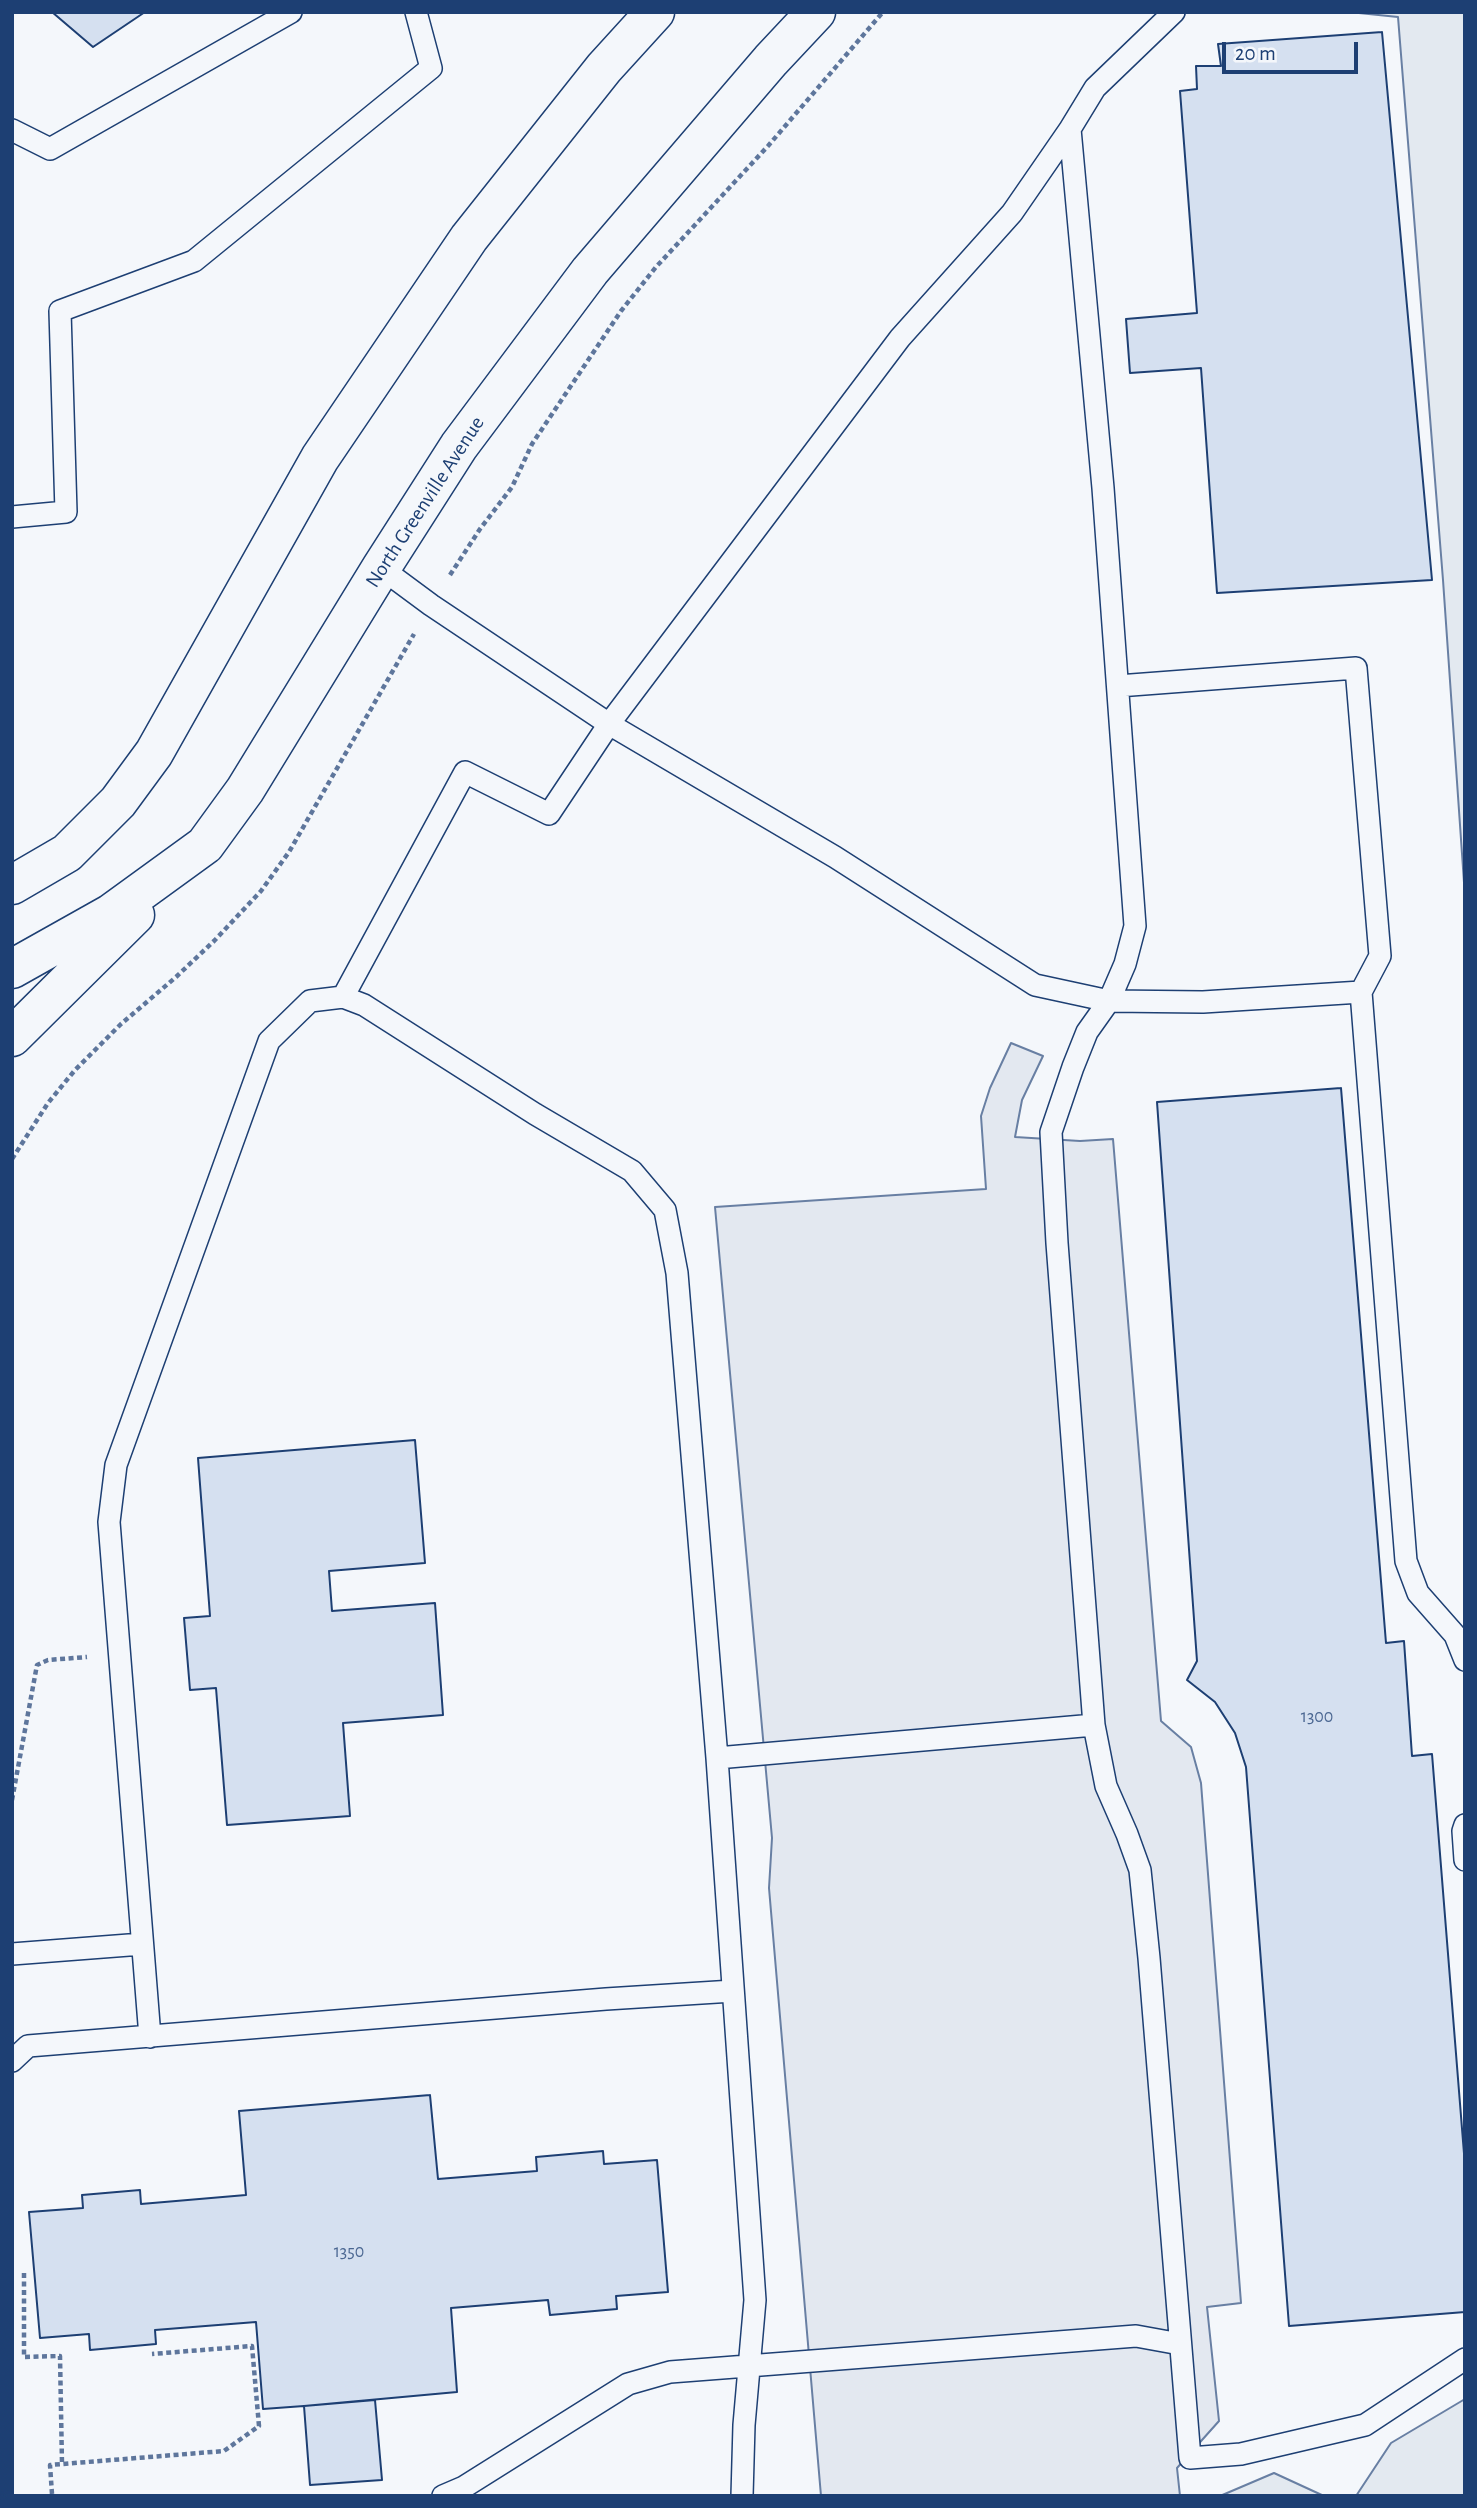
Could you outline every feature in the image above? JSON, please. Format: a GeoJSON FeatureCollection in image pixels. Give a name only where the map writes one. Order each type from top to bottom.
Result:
{"type":"FeatureCollection","features":[{"type":"Feature","properties":{"kind":"main road"},"geometry":{"type":"LineString","coordinates":[[12,885],[67,853],[118,802],[174,718],[320,458],[453,261],[604,68],[655,12]]}},
{"type":"Feature","properties":{"kind":"main road","name":"North Greenville Avenue"},"geometry":{"type":"LineString","coordinates":[[17,967],[110,914],[205,845],[245,790],[459,446],[590,271],[771,60],[816,12]]}},
{"type":"Feature","properties":{"kind":"main road"},"geometry":{"type":"LineString","coordinates":[[12,1037],[205,845]]}},
{"type":"Feature","properties":{"kind":"lane"},"geometry":{"type":"LineString","coordinates":[[12,130],[50,149],[291,12]]}},
{"type":"Feature","properties":{"kind":"lane"},"geometry":{"type":"LineString","coordinates":[[12,517],[65,512],[60,311],[194,261],[431,68],[416,12]]}},
{"type":"Feature","properties":{"kind":"lane"},"geometry":{"type":"LineString","coordinates":[[343,997],[465,772],[549,814],[609,724],[900,338],[1012,213],[1095,88],[1174,12]]}},
{"type":"Feature","properties":{"kind":"lane"},"geometry":{"type":"LineString","coordinates":[[1070,129],[1103,488],[1135,926],[1125,964],[1109,1001],[1087,1032],[1051,1132],[1094,1726],[1106,1786],[1128,1834],[1140,1870],[1190,2458],[1241,2454],[1365,2425],[1465,2359]]}},
{"type":"Feature","properties":{"kind":"lane"},"geometry":{"type":"LineString","coordinates":[[381,568],[431,605],[609,724],[835,857],[1035,985],[1109,1001],[1203,1002],[1361,992]]}},
{"type":"Feature","properties":{"kind":"lane"},"geometry":{"type":"LineString","coordinates":[[1118,686],[1356,668],[1380,956],[1361,992],[1406,1561],[1418,1593],[1455,1635],[1465,1660]]}},
{"type":"Feature","properties":{"kind":"lane"},"geometry":{"type":"LineString","coordinates":[[150,2037],[109,1522],[116,1465],[269,1041],[310,1000],[343,997],[364,1005],[534,1114],[632,1171],[665,1210],[677,1273],[717,1758],[755,2300],[744,2425],[742,2496]]}},
{"type":"Feature","properties":{"kind":"lane"},"geometry":{"type":"LineString","coordinates":[[717,1758],[1094,1726]]}},
{"type":"Feature","properties":{"kind":"lane"},"geometry":{"type":"LineString","coordinates":[[1465,1825],[1465,1860]]}},
{"type":"Feature","properties":{"kind":"lane"},"geometry":{"type":"LineString","coordinates":[[12,1954],[142,1944]]}},
{"type":"Feature","properties":{"kind":"lane"},"geometry":{"type":"LineString","coordinates":[[12,2060],[28,2046],[733,1991]]}},
{"type":"Feature","properties":{"kind":"lane"},"geometry":{"type":"LineString","coordinates":[[443,2496],[464,2487],[628,2384],[670,2372],[1136,2336],[1181,2344]]}},
{"type":"Feature","properties":{"kind":"path"},"geometry":{"type":"LineString","coordinates":[[12,1800],[37,1665],[48,1660],[90,1657]]}},
{"type":"Feature","properties":{"kind":"path"},"geometry":{"type":"LineString","coordinates":[[24,2273],[24,2357],[60,2356],[62,2464]]}},
{"type":"Feature","properties":{"kind":"path"},"geometry":{"type":"LineString","coordinates":[[52,2494],[50,2465],[224,2451],[259,2426],[252,2346],[152,2354]]}},
{"type":"Feature","properties":{"kind":"shaded area"},"geometry":{"type":"Polygon","coordinates":[[[1349,12],[1465,12],[1465,897],[1443,580],[1398,17],[1349,12]]]}},
{"type":"Feature","properties":{"kind":"shaded area"},"geometry":{"type":"Polygon","coordinates":[[[1011,1043],[1043,1056],[1022,1100],[1015,1137],[1080,1141],[1113,1139],[1161,1721],[1191,1747],[1201,1783],[1241,2303],[1207,2307],[1219,2421],[1177,2468],[1180,2496],[821,2496],[769,1888],[772,1838],[715,1207],[986,1189],[981,1116],[990,1088],[1011,1043]]]}},
{"type":"Feature","properties":{"kind":"shaded area"},"geometry":{"type":"Polygon","coordinates":[[[1465,2399],[1465,2496],[1356,2496],[1391,2443],[1465,2399]]]}},
{"type":"Feature","properties":{"kind":"shaded area"},"geometry":{"type":"Polygon","coordinates":[[[1274,2473],[1324,2496],[1220,2496],[1274,2473]]]}},
{"type":"Feature","properties":{"kind":"building"},"geometry":{"type":"Polygon","coordinates":[[[52,12],[145,12],[93,47],[52,12]]]}},
{"type":"Feature","properties":{"kind":"building"},"geometry":{"type":"Polygon","coordinates":[[[1382,32],[1432,580],[1217,593],[1201,368],[1130,373],[1126,319],[1197,313],[1180,91],[1197,89],[1196,66],[1221,66],[1218,44],[1382,32]]]}},
{"type":"Feature","properties":{"kind":"building"},"geometry":{"type":"Polygon","coordinates":[[[1341,1088],[1386,1643],[1404,1641],[1412,1756],[1432,1754],[1465,2166],[1465,2312],[1289,2326],[1246,1767],[1235,1733],[1215,1702],[1187,1680],[1197,1661],[1157,1102],[1341,1088]]]}},
{"type":"Feature","properties":{"kind":"building"},"geometry":{"type":"Polygon","coordinates":[[[415,1440],[425,1563],[329,1571],[332,1611],[435,1603],[443,1715],[343,1723],[350,1816],[227,1825],[216,1688],[190,1690],[184,1618],[210,1616],[198,1458],[415,1440]]]}},
{"type":"Feature","properties":{"kind":"building"},"geometry":{"type":"Polygon","coordinates":[[[430,2095],[438,2179],[537,2171],[536,2157],[603,2151],[604,2164],[657,2160],[668,2292],[616,2296],[617,2309],[550,2315],[548,2300],[451,2308],[457,2392],[304,2406],[263,2409],[256,2322],[155,2330],[156,2344],[90,2350],[89,2334],[40,2338],[29,2212],[83,2208],[82,2195],[140,2190],[141,2204],[246,2195],[239,2111],[430,2095]]]}},
{"type":"Feature","properties":{"kind":"building"},"geometry":{"type":"Polygon","coordinates":[[[375,2400],[382,2480],[310,2485],[304,2406],[375,2400]]]}}]}
